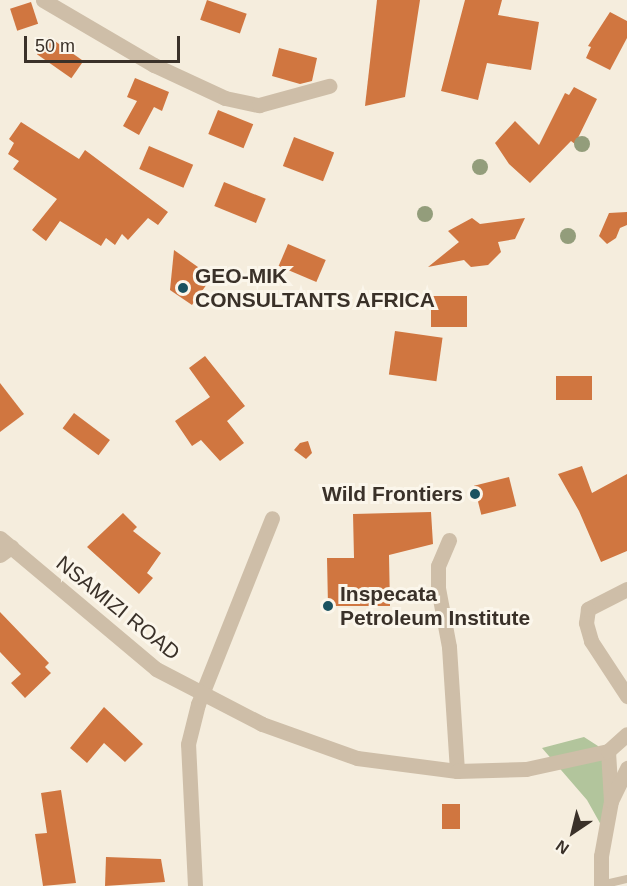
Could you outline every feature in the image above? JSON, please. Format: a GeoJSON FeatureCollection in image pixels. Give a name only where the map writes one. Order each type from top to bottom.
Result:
{"type":"FeatureCollection","features":[{"type":"Feature","properties":{"kind":"street"},"geometry":{"type":"LineString","coordinates":[[43,0],[154,65],[225,98],[259,105],[329,86]]}},
{"type":"Feature","properties":{"kind":"street"},"geometry":{"type":"LineString","coordinates":[[195,886],[188,744],[203,696],[272,518]]}},
{"type":"Feature","properties":{"kind":"street"},"geometry":{"type":"LineString","coordinates":[[449,540],[438,566],[438,588],[448,647],[457,771]]}},
{"type":"Feature","properties":{"kind":"street","name":"NSAMIZI ROAD"},"geometry":{"type":"LineString","coordinates":[[4,547],[156,669],[203,696],[262,724],[357,758],[457,771],[526,769],[608,752]]}},
{"type":"Feature","properties":{"kind":"street"},"geometry":{"type":"LineString","coordinates":[[627,590],[588,609],[586,623],[591,641],[627,696]]}},
{"type":"Feature","properties":{"kind":"street"},"geometry":{"type":"LineString","coordinates":[[601,885],[601,856],[611,801],[608,752],[627,735]]}},
{"type":"Feature","properties":{"kind":"street"},"geometry":{"type":"LineString","coordinates":[[611,801],[627,768]]}},
{"type":"Feature","properties":{"kind":"lane"},"geometry":{"type":"LineString","coordinates":[[601,885],[627,879]]}},
{"type":"Feature","properties":{"kind":"green space"},"geometry":{"type":"Polygon","coordinates":[[[584,737],[598,746],[609,780],[601,825],[587,800],[542,748],[584,737]]]}},
{"type":"Feature","properties":{"kind":"building"},"geometry":{"type":"Polygon","coordinates":[[[207,0],[247,14],[240,34],[200,20],[207,0]]]}},
{"type":"Feature","properties":{"kind":"building"},"geometry":{"type":"Polygon","coordinates":[[[377,0],[420,0],[405,97],[365,106],[377,0]]]}},
{"type":"Feature","properties":{"kind":"building"},"geometry":{"type":"Polygon","coordinates":[[[465,0],[502,0],[498,15],[539,22],[531,70],[487,63],[478,100],[441,91],[465,0]]]}},
{"type":"Feature","properties":{"kind":"building"},"geometry":{"type":"Polygon","coordinates":[[[31,2],[38,24],[17,31],[10,9],[31,2]]]}},
{"type":"Feature","properties":{"kind":"building"},"geometry":{"type":"Polygon","coordinates":[[[610,12],[627,21],[627,38],[610,70],[586,58],[591,47],[588,46],[610,12]]]}},
{"type":"Feature","properties":{"kind":"building"},"geometry":{"type":"Polygon","coordinates":[[[49,37],[83,61],[71,78],[37,54],[49,37]]]}},
{"type":"Feature","properties":{"kind":"building"},"geometry":{"type":"Polygon","coordinates":[[[279,48],[317,58],[312,81],[300,84],[272,76],[279,48]]]}},
{"type":"Feature","properties":{"kind":"building"},"geometry":{"type":"Polygon","coordinates":[[[135,78],[169,92],[162,111],[154,107],[139,135],[123,126],[137,101],[127,97],[135,78]]]}},
{"type":"Feature","properties":{"kind":"building"},"geometry":{"type":"Polygon","coordinates":[[[574,87],[597,99],[575,144],[571,141],[530,183],[509,164],[495,143],[515,121],[539,145],[565,93],[569,95],[574,87]]]}},
{"type":"Feature","properties":{"kind":"building"},"geometry":{"type":"Polygon","coordinates":[[[218,110],[253,124],[243,148],[208,134],[218,110]]]}},
{"type":"Feature","properties":{"kind":"building"},"geometry":{"type":"Polygon","coordinates":[[[21,122],[79,159],[85,150],[168,212],[158,225],[148,218],[128,240],[122,234],[115,245],[106,238],[101,246],[60,221],[46,241],[32,230],[57,199],[13,169],[19,161],[8,154],[14,143],[9,139],[21,122]]]}},
{"type":"Feature","properties":{"kind":"building"},"geometry":{"type":"Polygon","coordinates":[[[294,137],[334,152],[323,181],[283,166],[294,137]]]}},
{"type":"Feature","properties":{"kind":"building"},"geometry":{"type":"Polygon","coordinates":[[[149,146],[193,165],[183,188],[139,169],[149,146]]]}},
{"type":"Feature","properties":{"kind":"building"},"geometry":{"type":"Polygon","coordinates":[[[224,182],[266,199],[256,223],[214,206],[224,182]]]}},
{"type":"Feature","properties":{"kind":"building"},"geometry":{"type":"Polygon","coordinates":[[[627,212],[627,225],[620,228],[616,238],[607,244],[599,236],[609,213],[627,212]]]}},
{"type":"Feature","properties":{"kind":"building"},"geometry":{"type":"Polygon","coordinates":[[[472,218],[480,224],[525,218],[515,239],[498,242],[501,252],[488,265],[471,267],[464,260],[428,267],[459,242],[448,231],[472,218]]]}},
{"type":"Feature","properties":{"kind":"building"},"geometry":{"type":"Polygon","coordinates":[[[288,244],[326,260],[316,282],[279,266],[288,244]]]}},
{"type":"Feature","properties":{"kind":"building"},"geometry":{"type":"Polygon","coordinates":[[[174,250],[212,277],[192,305],[170,290],[174,250]]]}},
{"type":"Feature","properties":{"kind":"building"},"geometry":{"type":"Polygon","coordinates":[[[431,296],[467,296],[467,327],[431,327],[431,296]]]}},
{"type":"Feature","properties":{"kind":"building"},"geometry":{"type":"Polygon","coordinates":[[[395,331],[443,338],[436,381],[389,375],[395,331]]]}},
{"type":"Feature","properties":{"kind":"building"},"geometry":{"type":"Polygon","coordinates":[[[205,356],[245,406],[227,421],[244,443],[220,461],[201,440],[192,446],[175,421],[210,397],[189,368],[205,356]]]}},
{"type":"Feature","properties":{"kind":"building"},"geometry":{"type":"Polygon","coordinates":[[[556,376],[592,376],[592,400],[556,400],[556,376]]]}},
{"type":"Feature","properties":{"kind":"building"},"geometry":{"type":"Polygon","coordinates":[[[0,383],[24,414],[0,432],[0,383]]]}},
{"type":"Feature","properties":{"kind":"building"},"geometry":{"type":"Polygon","coordinates":[[[74,413],[110,440],[99,455],[63,428],[74,413]]]}},
{"type":"Feature","properties":{"kind":"building"},"geometry":{"type":"Polygon","coordinates":[[[308,441],[312,453],[306,459],[294,450],[300,443],[308,441]]]}},
{"type":"Feature","properties":{"kind":"building"},"geometry":{"type":"Polygon","coordinates":[[[582,466],[592,493],[627,474],[627,551],[601,562],[579,511],[558,474],[582,466]]]}},
{"type":"Feature","properties":{"kind":"building"},"geometry":{"type":"Polygon","coordinates":[[[509,477],[516,506],[481,515],[474,486],[509,477]]]}},
{"type":"Feature","properties":{"kind":"building"},"geometry":{"type":"Polygon","coordinates":[[[431,512],[433,544],[389,555],[390,606],[328,606],[327,558],[354,558],[353,514],[431,512]]]}},
{"type":"Feature","properties":{"kind":"building"},"geometry":{"type":"Polygon","coordinates":[[[123,513],[137,527],[133,531],[161,553],[147,573],[153,578],[139,594],[87,547],[123,513]]]}},
{"type":"Feature","properties":{"kind":"building"},"geometry":{"type":"Polygon","coordinates":[[[0,612],[49,663],[45,667],[51,673],[25,698],[11,683],[21,674],[0,652],[0,612]]]}},
{"type":"Feature","properties":{"kind":"building"},"geometry":{"type":"Polygon","coordinates":[[[104,707],[143,744],[125,762],[104,743],[87,763],[70,748],[104,707]]]}},
{"type":"Feature","properties":{"kind":"building"},"geometry":{"type":"Polygon","coordinates":[[[61,790],[76,883],[43,886],[35,834],[47,833],[41,793],[61,790]]]}},
{"type":"Feature","properties":{"kind":"building"},"geometry":{"type":"Polygon","coordinates":[[[442,804],[460,804],[460,829],[442,829],[442,804]]]}},
{"type":"Feature","properties":{"kind":"building"},"geometry":{"type":"Polygon","coordinates":[[[106,857],[161,859],[165,882],[105,886],[106,857]]]}},
{"type":"Feature","properties":{"kind":"place","name":"GEO-MIK CONSULTANTS AFRICA"},"geometry":{"type":"Point","coordinates":[183,288]}},
{"type":"Feature","properties":{"kind":"place","name":"Wild Frontiers"},"geometry":{"type":"Point","coordinates":[475,494]}},
{"type":"Feature","properties":{"kind":"place","name":"Inspecata Petroleum Institute"},"geometry":{"type":"Point","coordinates":[328,606]}}]}
